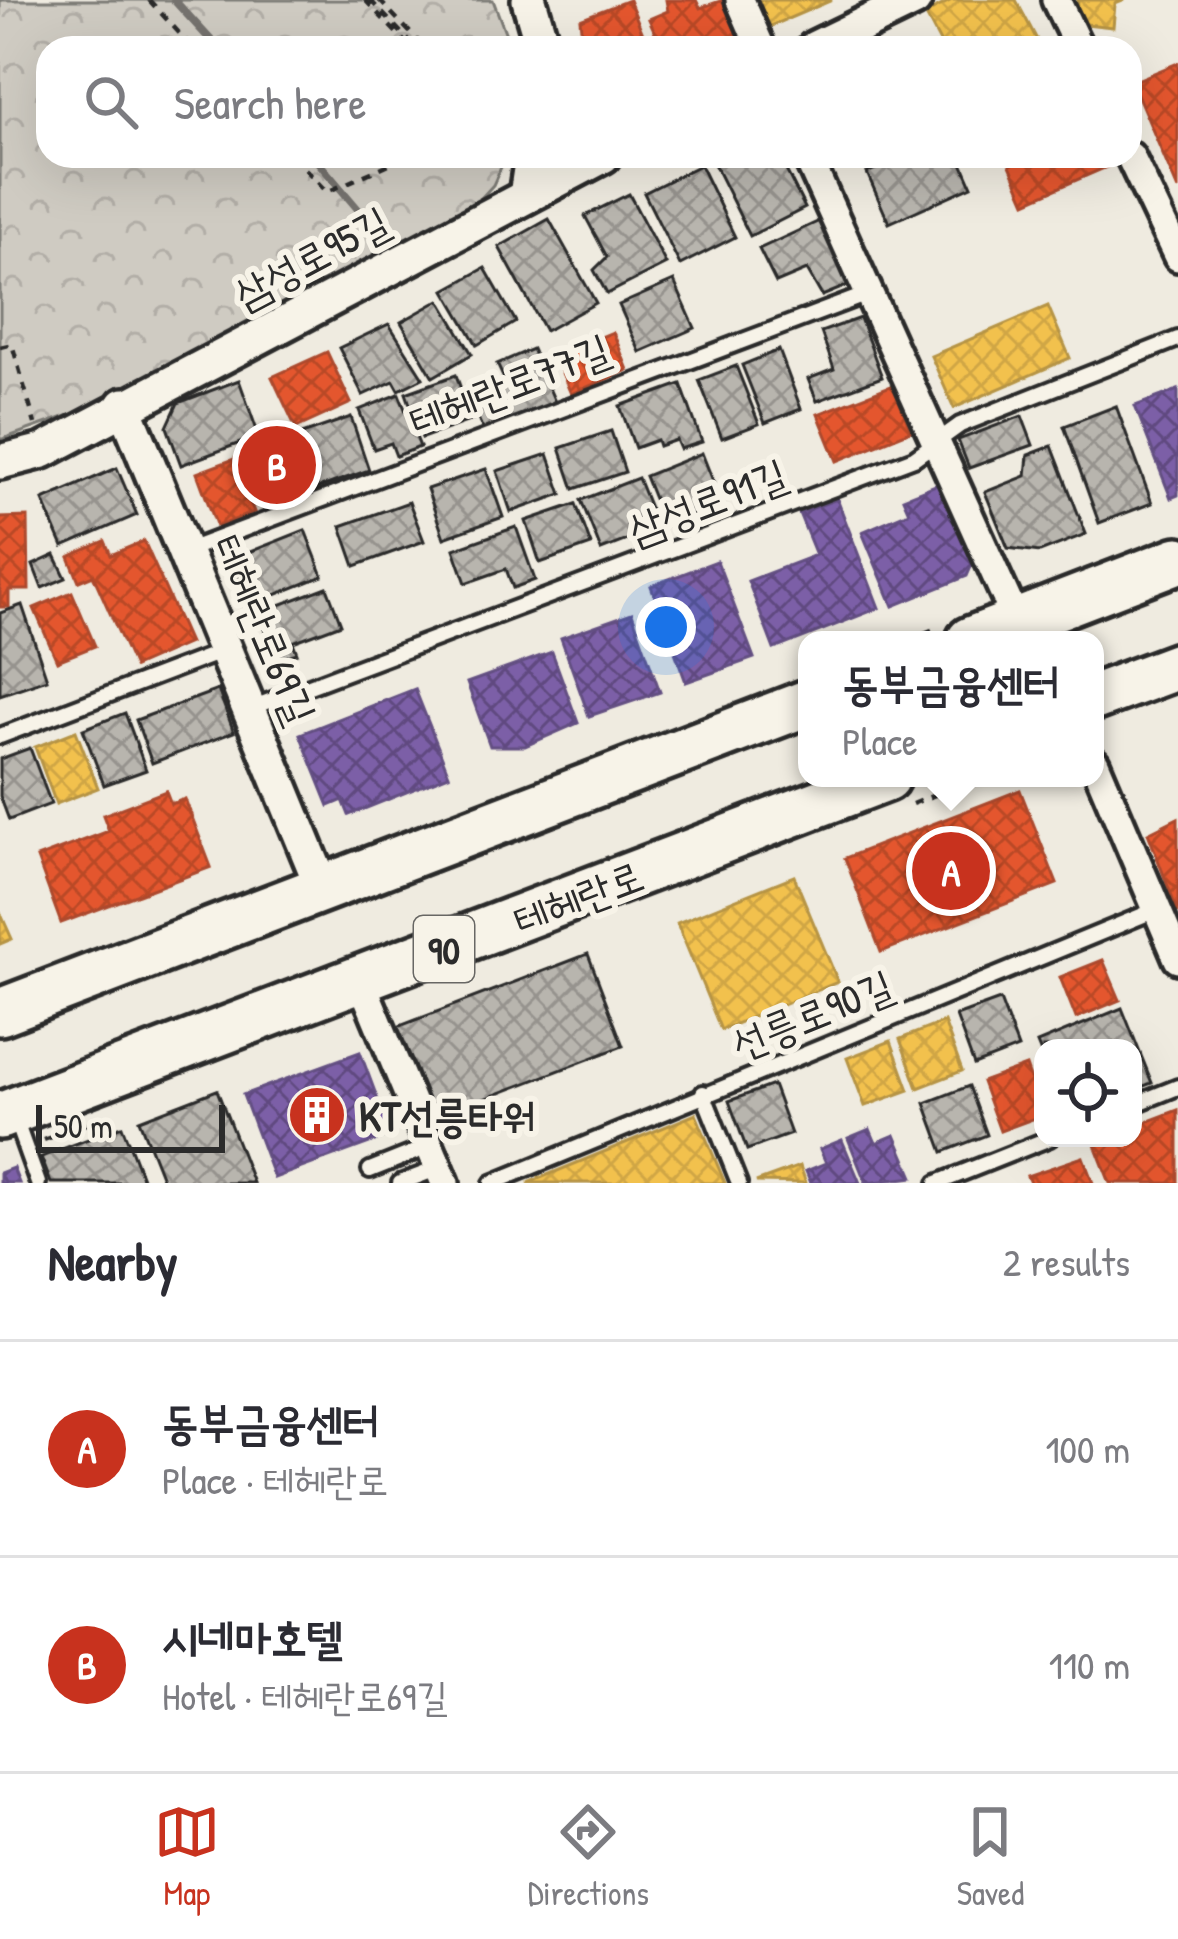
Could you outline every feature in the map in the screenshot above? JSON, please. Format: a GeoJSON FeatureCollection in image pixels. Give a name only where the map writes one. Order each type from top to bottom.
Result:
{"type":"FeatureCollection","features":[{"type":"Feature","properties":{"kind":"main road"},"geometry":{"type":"LineString","coordinates":[[994,631],[1178,560]]}},
{"type":"Feature","properties":{"kind":"main road"},"geometry":{"type":"LineString","coordinates":[[1104,694],[1178,665]]}},
{"type":"Feature","properties":{"kind":"main road","name":"90"},"geometry":{"type":"LineString","coordinates":[[0,1012],[798,706]]}},
{"type":"Feature","properties":{"kind":"main road","name":"테헤란로"},"geometry":{"type":"LineString","coordinates":[[6,1114],[863,787]]}},
{"type":"Feature","properties":{"kind":"street"},"geometry":{"type":"LineString","coordinates":[[529,0],[540,36]]}},
{"type":"Feature","properties":{"kind":"street"},"geometry":{"type":"LineString","coordinates":[[740,0],[756,36]]}},
{"type":"Feature","properties":{"kind":"street"},"geometry":{"type":"LineString","coordinates":[[840,36],[914,0]]}},
{"type":"Feature","properties":{"kind":"street"},"geometry":{"type":"LineString","coordinates":[[1056,0],[1073,36]]}},
{"type":"Feature","properties":{"kind":"street"},"geometry":{"type":"LineString","coordinates":[[526,196],[530,168]]}},
{"type":"Feature","properties":{"kind":"street","name":"삼성로95길"},"geometry":{"type":"LineString","coordinates":[[0,462],[43,451],[580,168]]}},
{"type":"Feature","properties":{"kind":"street"},"geometry":{"type":"LineString","coordinates":[[812,168],[1017,622]]}},
{"type":"Feature","properties":{"kind":"street"},"geometry":{"type":"LineString","coordinates":[[1136,168],[1178,256]]}},
{"type":"Feature","properties":{"kind":"street","name":"테헤란로69길"},"geometry":{"type":"LineString","coordinates":[[124,405],[323,889]]}},
{"type":"Feature","properties":{"kind":"street"},"geometry":{"type":"LineString","coordinates":[[1104,784],[1178,959]]}},
{"type":"Feature","properties":{"kind":"street"},"geometry":{"type":"LineString","coordinates":[[361,981],[438,1166]]}},
{"type":"Feature","properties":{"kind":"lane","name":"테헤란로77길"},"geometry":{"type":"LineString","coordinates":[[182,552],[866,295]]}},
{"type":"Feature","properties":{"kind":"lane","name":"삼성로91길"},"geometry":{"type":"LineString","coordinates":[[251,709],[914,458],[960,424],[1178,339]]}},
{"type":"Feature","properties":{"kind":"lane"},"geometry":{"type":"LineString","coordinates":[[0,736],[226,650]]}},
{"type":"Feature","properties":{"kind":"lane","name":"선릉로90길"},"geometry":{"type":"LineString","coordinates":[[492,1183],[1158,909]]}},
{"type":"Feature","properties":{"kind":"lane"},"geometry":{"type":"LineString","coordinates":[[1142,1101],[1178,1087]]}},
{"type":"Feature","properties":{"kind":"lane"},"geometry":{"type":"LineString","coordinates":[[703,1094],[739,1183]]}},
{"type":"Feature","properties":{"kind":"lane"},"geometry":{"type":"LineString","coordinates":[[6,1114],[38,1183]]}},
{"type":"Feature","properties":{"kind":"lane"},"geometry":{"type":"LineString","coordinates":[[937,1183],[1034,1144]]}},
{"type":"Feature","properties":{"kind":"lane"},"geometry":{"type":"LineString","coordinates":[[370,1170],[438,1166]]}},
{"type":"Feature","properties":{"kind":"lane"},"geometry":{"type":"LineString","coordinates":[[400,1183],[438,1166]]}},
{"type":"Feature","properties":{"kind":"path"},"geometry":{"type":"LineString","coordinates":[[149,0],[183,36]]}},
{"type":"Feature","properties":{"kind":"path"},"geometry":{"type":"LineString","coordinates":[[367,0],[402,36]]}},
{"type":"Feature","properties":{"kind":"path"},"geometry":{"type":"LineString","coordinates":[[379,0],[414,36]]}},
{"type":"Feature","properties":{"kind":"path"},"geometry":{"type":"LineString","coordinates":[[304,168],[326,192],[382,168]]}},
{"type":"Feature","properties":{"kind":"path"},"geometry":{"type":"LineString","coordinates":[[0,347],[13,344],[43,451]]}},
{"type":"Feature","properties":{"kind":"green space"},"geometry":{"type":"Polygon","coordinates":[[[0,0],[493,0],[506,36],[36,36],[36,168],[501,168],[493,185],[470,210],[115,399],[0,440],[0,0]]]}},
{"type":"Feature","properties":{"kind":"building: Homes"},"geometry":{"type":"Polygon","coordinates":[[[758,0],[832,0],[769,27],[758,0]]]}},
{"type":"Feature","properties":{"kind":"building: Homes"},"geometry":{"type":"Polygon","coordinates":[[[952,0],[1016,0],[1035,36],[937,36],[925,14],[952,0]]]}},
{"type":"Feature","properties":{"kind":"building: Homes"},"geometry":{"type":"Polygon","coordinates":[[[1078,0],[1125,0],[1115,4],[1113,27],[1076,23],[1078,0]]]}},
{"type":"Feature","properties":{"kind":"building: Homes"},"geometry":{"type":"Polygon","coordinates":[[[1048,306],[1070,358],[954,408],[931,356],[1048,306]]]}},
{"type":"Feature","properties":{"kind":"building: Homes"},"geometry":{"type":"Polygon","coordinates":[[[76,731],[98,788],[56,804],[35,747],[76,731]]]}},
{"type":"Feature","properties":{"kind":"building: Homes"},"geometry":{"type":"Polygon","coordinates":[[[794,876],[838,982],[721,1030],[677,923],[794,876]]]}},
{"type":"Feature","properties":{"kind":"building: Homes"},"geometry":{"type":"Polygon","coordinates":[[[0,912],[12,939],[0,944],[0,912]]]}},
{"type":"Feature","properties":{"kind":"building: Homes"},"geometry":{"type":"Polygon","coordinates":[[[944,1022],[962,1071],[918,1088],[900,1039],[944,1022]]]}},
{"type":"Feature","properties":{"kind":"building: Homes"},"geometry":{"type":"Polygon","coordinates":[[[891,1041],[909,1090],[865,1106],[847,1058],[891,1041]]]}},
{"type":"Feature","properties":{"kind":"building: Homes"},"geometry":{"type":"Polygon","coordinates":[[[696,1114],[725,1183],[528,1183],[696,1114]]]}},
{"type":"Feature","properties":{"kind":"building: Homes"},"geometry":{"type":"Polygon","coordinates":[[[800,1166],[806,1183],[756,1182],[800,1166]]]}},
{"type":"Feature","properties":{"kind":"building: Shops"},"geometry":{"type":"Polygon","coordinates":[[[629,0],[643,34],[582,36],[580,19],[629,0]]]}},
{"type":"Feature","properties":{"kind":"building: Shops"},"geometry":{"type":"Polygon","coordinates":[[[666,0],[696,0],[700,8],[723,0],[739,36],[657,36],[649,19],[668,11],[666,0]]]}},
{"type":"Feature","properties":{"kind":"building: Shops"},"geometry":{"type":"Polygon","coordinates":[[[1178,63],[1178,190],[1142,105],[1142,78],[1178,63]]]}},
{"type":"Feature","properties":{"kind":"building: Shops"},"geometry":{"type":"Polygon","coordinates":[[[1011,168],[1104,168],[1026,202],[1011,168]]]}},
{"type":"Feature","properties":{"kind":"building: Shops"},"geometry":{"type":"Polygon","coordinates":[[[613,332],[628,370],[571,394],[555,356],[613,332]]]}},
{"type":"Feature","properties":{"kind":"building: Shops"},"geometry":{"type":"Polygon","coordinates":[[[327,352],[351,403],[296,428],[272,377],[327,352]]]}},
{"type":"Feature","properties":{"kind":"building: Shops"},"geometry":{"type":"Polygon","coordinates":[[[893,385],[911,431],[837,461],[818,414],[893,385]]]}},
{"type":"Feature","properties":{"kind":"building: Shops"},"geometry":{"type":"Polygon","coordinates":[[[261,449],[271,474],[243,484],[254,512],[217,527],[197,473],[261,449]]]}},
{"type":"Feature","properties":{"kind":"building: Shops"},"geometry":{"type":"Polygon","coordinates":[[[28,517],[29,590],[9,590],[9,607],[0,607],[0,518],[28,517]]]}},
{"type":"Feature","properties":{"kind":"building: Shops"},"geometry":{"type":"Polygon","coordinates":[[[105,541],[111,555],[144,541],[189,643],[134,667],[93,575],[79,581],[69,557],[105,541]]]}},
{"type":"Feature","properties":{"kind":"building: Shops"},"geometry":{"type":"Polygon","coordinates":[[[72,592],[95,646],[57,661],[34,608],[72,592]]]}},
{"type":"Feature","properties":{"kind":"building: Shops"},"geometry":{"type":"Polygon","coordinates":[[[1020,790],[1057,884],[881,952],[845,858],[1020,790]]]}},
{"type":"Feature","properties":{"kind":"building: Shops"},"geometry":{"type":"Polygon","coordinates":[[[166,791],[171,804],[185,799],[211,867],[61,923],[37,858],[109,831],[103,815],[166,791]]]}},
{"type":"Feature","properties":{"kind":"building: Shops"},"geometry":{"type":"Polygon","coordinates":[[[1178,818],[1178,913],[1148,833],[1178,818]]]}},
{"type":"Feature","properties":{"kind":"building: Shops"},"geometry":{"type":"Polygon","coordinates":[[[1103,960],[1120,1000],[1076,1018],[1060,977],[1103,960]]]}},
{"type":"Feature","properties":{"kind":"building: Shops"},"geometry":{"type":"Polygon","coordinates":[[[1026,1066],[1034,1089],[1034,1118],[1000,1131],[982,1082],[1026,1066]]]}},
{"type":"Feature","properties":{"kind":"building: Shops"},"geometry":{"type":"Polygon","coordinates":[[[1178,1110],[1178,1183],[1110,1183],[1096,1147],[1142,1147],[1142,1124],[1178,1110]]]}},
{"type":"Feature","properties":{"kind":"building: Shops"},"geometry":{"type":"Polygon","coordinates":[[[1083,1157],[1093,1183],[1030,1183],[1027,1176],[1083,1157]]]}},
{"type":"Feature","properties":{"kind":"building: Offices"},"geometry":{"type":"Polygon","coordinates":[[[1178,390],[1178,495],[1171,498],[1135,406],[1178,390]]]}},
{"type":"Feature","properties":{"kind":"building: Offices"},"geometry":{"type":"Polygon","coordinates":[[[948,480],[977,553],[967,576],[893,606],[862,532],[909,512],[903,498],[948,480]]]}},
{"type":"Feature","properties":{"kind":"building: Offices"},"geometry":{"type":"Polygon","coordinates":[[[837,499],[879,608],[820,631],[798,631],[798,640],[774,649],[748,581],[816,555],[799,513],[837,499]]]}},
{"type":"Feature","properties":{"kind":"building: Offices"},"geometry":{"type":"Polygon","coordinates":[[[717,561],[754,658],[686,682],[651,586],[717,561]]]}},
{"type":"Feature","properties":{"kind":"building: Offices"},"geometry":{"type":"Polygon","coordinates":[[[632,613],[660,692],[589,716],[561,638],[632,613]]]}},
{"type":"Feature","properties":{"kind":"building: Offices"},"geometry":{"type":"Polygon","coordinates":[[[552,652],[578,723],[525,746],[490,746],[467,683],[552,652]]]}},
{"type":"Feature","properties":{"kind":"building: Offices"},"geometry":{"type":"Polygon","coordinates":[[[415,689],[449,775],[349,815],[343,800],[329,806],[300,734],[415,689]]]}},
{"type":"Feature","properties":{"kind":"building: Offices","name":"KT선릉타워"},"geometry":{"type":"Polygon","coordinates":[[[360,1052],[391,1135],[274,1178],[243,1095],[360,1052]]]}},
{"type":"Feature","properties":{"kind":"building: Offices"},"geometry":{"type":"Polygon","coordinates":[[[870,1129],[876,1143],[895,1135],[913,1177],[866,1183],[848,1138],[870,1129]]]}},
{"type":"Feature","properties":{"kind":"building: Offices"},"geometry":{"type":"Polygon","coordinates":[[[842,1140],[860,1183],[811,1183],[806,1171],[826,1163],[820,1149],[842,1140]]]}},
{"type":"Feature","properties":{"kind":"building: Offices"},"geometry":{"type":"Polygon","coordinates":[[[13,1168],[19,1183],[0,1183],[0,1173],[13,1168]]]}},
{"type":"Feature","properties":{"kind":"building: Other"},"geometry":{"type":"Polygon","coordinates":[[[701,168],[735,237],[680,265],[644,193],[701,168]]]}},
{"type":"Feature","properties":{"kind":"building: Other"},"geometry":{"type":"Polygon","coordinates":[[[716,168],[785,168],[805,208],[750,236],[716,168]]]}},
{"type":"Feature","properties":{"kind":"building: Other"},"geometry":{"type":"Polygon","coordinates":[[[878,168],[964,168],[972,186],[889,223],[867,173],[878,168]]]}},
{"type":"Feature","properties":{"kind":"building: Other"},"geometry":{"type":"Polygon","coordinates":[[[629,194],[666,264],[607,294],[594,270],[607,257],[585,216],[629,194]]]}},
{"type":"Feature","properties":{"kind":"building: Other"},"geometry":{"type":"Polygon","coordinates":[[[549,219],[596,303],[545,331],[499,247],[549,219]]]}},
{"type":"Feature","properties":{"kind":"building: Other"},"geometry":{"type":"Polygon","coordinates":[[[824,219],[854,283],[822,296],[807,270],[776,283],[759,249],[824,219]]]}},
{"type":"Feature","properties":{"kind":"building: Other"},"geometry":{"type":"Polygon","coordinates":[[[485,268],[516,322],[477,345],[445,290],[485,268]]]}},
{"type":"Feature","properties":{"kind":"building: Other"},"geometry":{"type":"Polygon","coordinates":[[[674,281],[695,328],[640,352],[619,305],[674,281]]]}},
{"type":"Feature","properties":{"kind":"building: Other"},"geometry":{"type":"Polygon","coordinates":[[[440,300],[472,354],[433,377],[401,322],[440,300]]]}},
{"type":"Feature","properties":{"kind":"building: Other"},"geometry":{"type":"Polygon","coordinates":[[[860,318],[882,377],[817,401],[808,379],[834,369],[821,332],[860,318]]]}},
{"type":"Feature","properties":{"kind":"building: Other"},"geometry":{"type":"Polygon","coordinates":[[[389,324],[423,378],[399,390],[394,381],[363,395],[339,348],[389,324]]]}},
{"type":"Feature","properties":{"kind":"building: Other"},"geometry":{"type":"Polygon","coordinates":[[[532,349],[555,402],[484,432],[468,395],[504,379],[497,364],[532,349]]]}},
{"type":"Feature","properties":{"kind":"building: Other"},"geometry":{"type":"Polygon","coordinates":[[[779,350],[801,409],[765,423],[742,365],[779,350]]]}},
{"type":"Feature","properties":{"kind":"building: Other"},"geometry":{"type":"Polygon","coordinates":[[[736,366],[759,424],[722,438],[699,380],[736,366]]]}},
{"type":"Feature","properties":{"kind":"building: Other"},"geometry":{"type":"Polygon","coordinates":[[[456,375],[472,420],[422,438],[406,393],[456,375]]]}},
{"type":"Feature","properties":{"kind":"building: Other"},"geometry":{"type":"Polygon","coordinates":[[[239,380],[259,436],[181,465],[167,427],[178,403],[239,380]]]}},
{"type":"Feature","properties":{"kind":"building: Other"},"geometry":{"type":"Polygon","coordinates":[[[681,384],[702,442],[680,449],[676,440],[659,446],[657,440],[635,448],[620,406],[681,384]]]}},
{"type":"Feature","properties":{"kind":"building: Other"},"geometry":{"type":"Polygon","coordinates":[[[399,394],[420,447],[396,456],[391,443],[374,449],[359,410],[399,394]]]}},
{"type":"Feature","properties":{"kind":"building: Other"},"geometry":{"type":"Polygon","coordinates":[[[1116,406],[1152,503],[1099,523],[1064,426],[1116,406]]]}},
{"type":"Feature","properties":{"kind":"building: Other"},"geometry":{"type":"Polygon","coordinates":[[[1022,416],[1033,445],[969,468],[958,440],[1022,416]]]}},
{"type":"Feature","properties":{"kind":"building: Other"},"geometry":{"type":"Polygon","coordinates":[[[351,417],[369,470],[304,493],[285,440],[351,417]]]}},
{"type":"Feature","properties":{"kind":"building: Other"},"geometry":{"type":"Polygon","coordinates":[[[611,431],[625,472],[574,489],[560,448],[611,431]]]}},
{"type":"Feature","properties":{"kind":"building: Other"},"geometry":{"type":"Polygon","coordinates":[[[1052,446],[1086,534],[1040,552],[1008,548],[985,492],[1026,476],[1028,455],[1052,446]]]}},
{"type":"Feature","properties":{"kind":"building: Other"},"geometry":{"type":"Polygon","coordinates":[[[702,453],[722,504],[665,526],[645,476],[702,453]]]}},
{"type":"Feature","properties":{"kind":"building: Other"},"geometry":{"type":"Polygon","coordinates":[[[548,454],[562,494],[511,512],[497,471],[548,454]]]}},
{"type":"Feature","properties":{"kind":"building: Other"},"geometry":{"type":"Polygon","coordinates":[[[117,468],[137,515],[63,547],[43,500],[117,468]]]}},
{"type":"Feature","properties":{"kind":"building: Other"},"geometry":{"type":"Polygon","coordinates":[[[486,469],[503,517],[444,538],[427,489],[486,469]]]}},
{"type":"Feature","properties":{"kind":"building: Other"},"geometry":{"type":"Polygon","coordinates":[[[638,478],[658,528],[601,550],[581,500],[638,478]]]}},
{"type":"Feature","properties":{"kind":"building: Other"},"geometry":{"type":"Polygon","coordinates":[[[409,502],[424,541],[355,566],[341,526],[409,502]]]}},
{"type":"Feature","properties":{"kind":"building: Other"},"geometry":{"type":"Polygon","coordinates":[[[576,504],[591,545],[540,563],[526,521],[576,504]]]}},
{"type":"Feature","properties":{"kind":"building: Other"},"geometry":{"type":"Polygon","coordinates":[[[516,527],[535,580],[513,588],[506,569],[466,583],[454,549],[516,527]]]}},
{"type":"Feature","properties":{"kind":"building: Other"},"geometry":{"type":"Polygon","coordinates":[[[305,530],[323,576],[245,607],[227,561],[305,530]]]}},
{"type":"Feature","properties":{"kind":"building: Other"},"geometry":{"type":"Polygon","coordinates":[[[55,555],[66,578],[42,588],[33,565],[55,555]]]}},
{"type":"Feature","properties":{"kind":"building: Other"},"geometry":{"type":"Polygon","coordinates":[[[327,587],[341,624],[293,642],[297,653],[276,660],[258,613],[327,587]]]}},
{"type":"Feature","properties":{"kind":"building: Other"},"geometry":{"type":"Polygon","coordinates":[[[22,605],[47,679],[0,695],[0,613],[22,605]]]}},
{"type":"Feature","properties":{"kind":"building: Other"},"geometry":{"type":"Polygon","coordinates":[[[218,690],[234,732],[152,763],[136,720],[218,690]]]}},
{"type":"Feature","properties":{"kind":"building: Other"},"geometry":{"type":"Polygon","coordinates":[[[125,713],[146,770],[104,785],[83,729],[125,713]]]}},
{"type":"Feature","properties":{"kind":"building: Other"},"geometry":{"type":"Polygon","coordinates":[[[30,748],[51,804],[9,820],[0,796],[0,759],[30,748]]]}},
{"type":"Feature","properties":{"kind":"building: Other"},"geometry":{"type":"Polygon","coordinates":[[[588,954],[623,1046],[432,1119],[397,1027],[588,954]]]}},
{"type":"Feature","properties":{"kind":"building: Other"},"geometry":{"type":"Polygon","coordinates":[[[1000,1000],[1018,1048],[974,1065],[956,1016],[1000,1000]]]}},
{"type":"Feature","properties":{"kind":"building: Other"},"geometry":{"type":"Polygon","coordinates":[[[1122,1008],[1134,1039],[1047,1039],[1122,1008]]]}},
{"type":"Feature","properties":{"kind":"building: Other"},"geometry":{"type":"Polygon","coordinates":[[[1142,1058],[1152,1083],[1142,1087],[1142,1058]]]}},
{"type":"Feature","properties":{"kind":"building: Other"},"geometry":{"type":"Polygon","coordinates":[[[773,1085],[791,1134],[747,1150],[729,1101],[773,1085]]]}},
{"type":"Feature","properties":{"kind":"building: Other"},"geometry":{"type":"Polygon","coordinates":[[[969,1086],[987,1135],[943,1152],[925,1103],[969,1086]]]}},
{"type":"Feature","properties":{"kind":"building: Other"},"geometry":{"type":"Polygon","coordinates":[[[217,1090],[253,1183],[164,1183],[139,1120],[217,1090]]]}},
{"type":"Feature","properties":{"kind":"building: Other"},"geometry":{"type":"Polygon","coordinates":[[[122,1126],[144,1183],[51,1183],[41,1157],[122,1126]]]}},
{"type":"Feature","properties":{"kind":"waterway"},"geometry":{"type":"LineString","coordinates":[[174,0],[207,36]]}},
{"type":"Feature","properties":{"kind":"waterway"},"geometry":{"type":"LineString","coordinates":[[323,168],[363,215]]}},
{"type":"Feature","properties":{"kind":"place","name":"시네마호텔"},"geometry":{"type":"Point","coordinates":[277,465]}},
{"type":"Feature","properties":{"kind":"place","name":"동부금융센터"},"geometry":{"type":"Point","coordinates":[951,871]}},
{"type":"Feature","properties":{"kind":"place","name":"KT선릉타워"},"geometry":{"type":"Point","coordinates":[317,1115]}}]}
